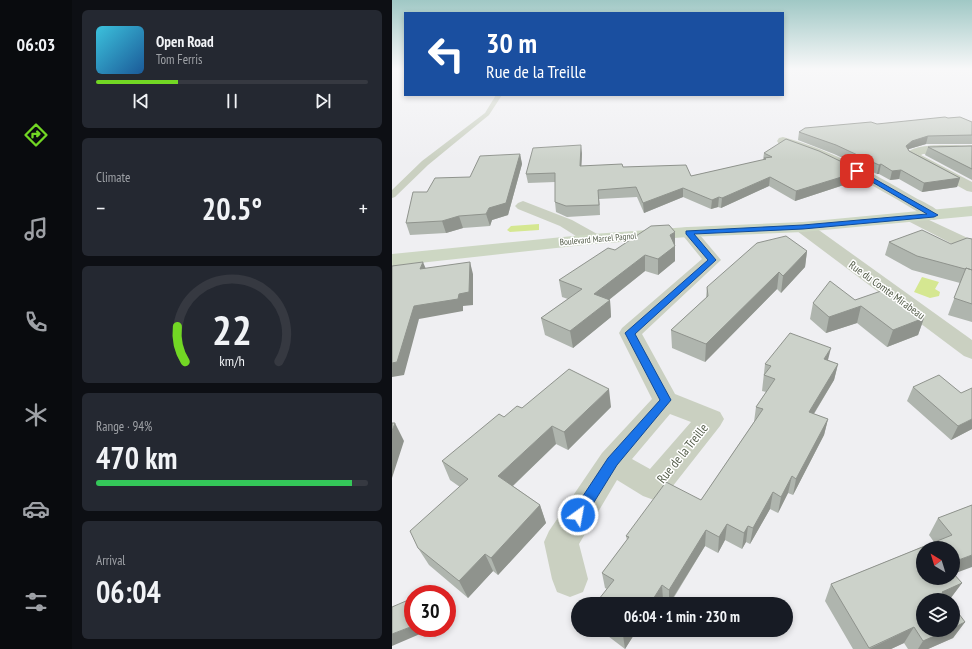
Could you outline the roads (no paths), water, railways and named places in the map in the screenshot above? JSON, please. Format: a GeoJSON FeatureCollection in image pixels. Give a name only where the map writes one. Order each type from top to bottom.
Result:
{"type":"FeatureCollection","features":[{"type":"Feature","properties":{"kind":"street"},"geometry":{"type":"LineString","coordinates":[[783,141],[817,152],[845,165],[895,191],[934,215]]}},
{"type":"Feature","properties":{"kind":"street"},"geometry":{"type":"LineString","coordinates":[[972,149],[922,150],[911,155],[972,188]]}},
{"type":"Feature","properties":{"kind":"street"},"geometry":{"type":"LineString","coordinates":[[523,206],[566,223],[593,239]]}},
{"type":"Feature","properties":{"kind":"street","name":"Boulevard Marcel Pagnol"},"geometry":{"type":"LineString","coordinates":[[392,260],[593,239],[688,232],[803,227],[972,211]]}},
{"type":"Feature","properties":{"kind":"street"},"geometry":{"type":"LineString","coordinates":[[912,217],[972,247]]}},
{"type":"Feature","properties":{"kind":"street","name":"Rue du Comte Mirabeau"},"geometry":{"type":"LineString","coordinates":[[803,227],[972,351]]}},
{"type":"Feature","properties":{"kind":"street"},"geometry":{"type":"LineString","coordinates":[[570,578],[561,542],[612,462],[666,400],[630,333],[712,260],[688,232]]}},
{"type":"Feature","properties":{"kind":"street","name":"Rue de la Treille"},"geometry":{"type":"LineString","coordinates":[[612,462],[654,486],[710,419],[666,400]]}},
{"type":"Feature","properties":{"kind":"lane"},"geometry":{"type":"LineString","coordinates":[[392,195],[425,163],[487,114],[496,99]]}}]}
